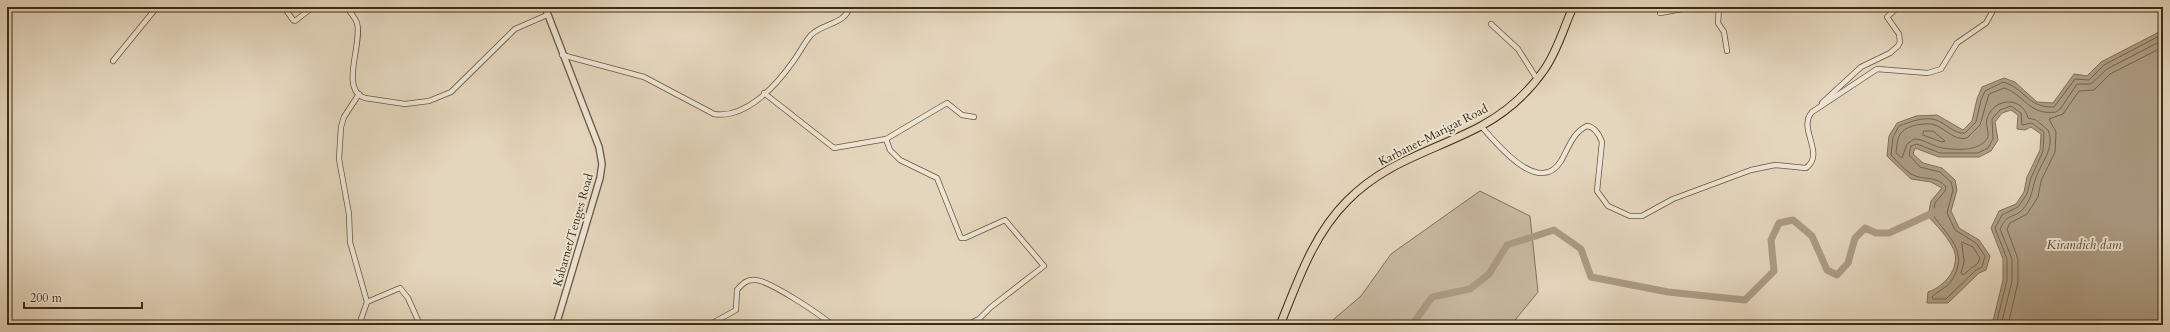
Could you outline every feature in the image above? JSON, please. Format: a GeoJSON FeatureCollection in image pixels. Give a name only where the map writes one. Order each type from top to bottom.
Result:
{"type":"FeatureCollection","features":[{"type":"Feature","properties":{"kind":"main road","name":"Karbanet-Marigat Road"},"geometry":{"type":"LineString","coordinates":[[1280,325],[1313,247],[1324,229],[1348,200],[1372,180],[1394,165],[1481,126],[1517,100],[1537,79],[1551,57],[1573,7]]}},
{"type":"Feature","properties":{"kind":"street"},"geometry":{"type":"LineString","coordinates":[[113,61],[157,7]]}},
{"type":"Feature","properties":{"kind":"street"},"geometry":{"type":"LineString","coordinates":[[284,7],[295,21],[313,7]]}},
{"type":"Feature","properties":{"kind":"street"},"geometry":{"type":"LineString","coordinates":[[346,7],[357,22],[358,38],[351,76],[354,86],[359,94],[366,98],[406,104],[429,101],[451,92],[515,29],[548,15]]}},
{"type":"Feature","properties":{"kind":"street","name":"Kabarnet/Tenges Road"},"geometry":{"type":"LineString","coordinates":[[545,7],[562,55],[597,141],[602,164],[600,178],[556,325]]}},
{"type":"Feature","properties":{"kind":"street"},"geometry":{"type":"LineString","coordinates":[[562,55],[644,77],[714,114],[721,115],[742,110],[764,93],[785,73],[813,34],[843,19],[850,7]]}},
{"type":"Feature","properties":{"kind":"street"},"geometry":{"type":"LineString","coordinates":[[1660,13],[1693,7]]}},
{"type":"Feature","properties":{"kind":"street"},"geometry":{"type":"LineString","coordinates":[[1719,7],[1718,23],[1724,32],[1727,51]]}},
{"type":"Feature","properties":{"kind":"street"},"geometry":{"type":"LineString","coordinates":[[1481,126],[1514,161],[1528,170],[1542,173],[1551,170],[1560,163],[1578,132],[1586,126],[1591,127],[1599,135],[1602,142],[1597,186],[1600,196],[1613,209],[1624,215],[1637,217],[1673,199],[1750,170],[1775,165],[1806,168],[1811,163],[1813,154],[1807,119],[1830,93],[1861,68],[1895,49],[1900,42],[1900,38],[1887,17],[1898,7]]}},
{"type":"Feature","properties":{"kind":"street"},"geometry":{"type":"LineString","coordinates":[[1818,107],[1877,69],[1918,72],[1937,71],[1941,69],[1956,43],[1986,23],[1995,7]]}},
{"type":"Feature","properties":{"kind":"street"},"geometry":{"type":"LineString","coordinates":[[1492,24],[1518,49],[1537,79]]}},
{"type":"Feature","properties":{"kind":"street"},"geometry":{"type":"LineString","coordinates":[[764,93],[831,147],[842,148],[886,139],[947,103],[962,115],[974,117]]}},
{"type":"Feature","properties":{"kind":"street"},"geometry":{"type":"LineString","coordinates":[[359,94],[344,117],[341,127],[340,159],[349,214],[350,242],[367,302],[359,325]]}},
{"type":"Feature","properties":{"kind":"street"},"geometry":{"type":"LineString","coordinates":[[886,139],[892,154],[900,160],[937,178],[961,238],[1005,220],[1044,266],[979,319],[967,325]]}},
{"type":"Feature","properties":{"kind":"street"},"geometry":{"type":"LineString","coordinates":[[709,325],[736,310],[737,290],[747,280],[764,282],[805,305],[832,325]]}},
{"type":"Feature","properties":{"kind":"street"},"geometry":{"type":"LineString","coordinates":[[367,302],[400,288],[408,298],[420,325]]}},
{"type":"Feature","properties":{"kind":"street"},"geometry":{"type":"LineString","coordinates":[[942,325],[950,323],[961,325]]}},
{"type":"Feature","properties":{"kind":"shaded area"},"geometry":{"type":"Polygon","coordinates":[[[1480,191],[1530,216],[1538,292],[1511,325],[1327,325],[1361,296],[1391,254],[1480,191]]]}},
{"type":"Feature","properties":{"kind":"water","name":"Kirandich dam"},"geometry":{"type":"Polygon","coordinates":[[[2163,30],[2163,313],[2155,325],[1992,325],[2003,280],[2003,259],[1991,228],[1999,211],[2016,204],[2024,192],[2027,177],[2040,150],[2041,134],[2031,127],[2025,130],[2017,129],[2018,115],[2011,110],[2002,113],[1995,122],[1998,140],[1991,151],[1979,157],[1939,157],[1915,148],[1913,154],[1923,163],[1942,168],[1955,180],[1957,190],[1951,211],[1959,228],[1979,240],[1990,256],[1986,270],[1979,273],[1948,303],[1927,303],[1928,292],[1941,285],[1951,274],[1954,267],[1955,253],[1947,238],[1928,216],[1931,201],[1942,188],[1931,182],[1911,179],[1887,156],[1889,136],[1897,123],[1916,116],[1937,115],[1963,130],[1972,121],[1977,99],[1982,87],[2004,78],[2015,82],[2037,102],[2053,103],[2074,74],[2087,76],[2101,62],[2163,30]]]}},
{"type":"Feature","properties":{"kind":"waterway"},"geometry":{"type":"LineString","coordinates":[[1412,325],[1432,297],[1470,289],[1489,274],[1507,245],[1554,230],[1581,249],[1591,277],[1668,292],[1745,300],[1774,271],[1771,240],[1779,223],[1793,220],[1812,236],[1827,270],[1837,275],[1848,263],[1855,238],[1865,228],[1876,233],[1889,233],[1937,211]]}}]}
